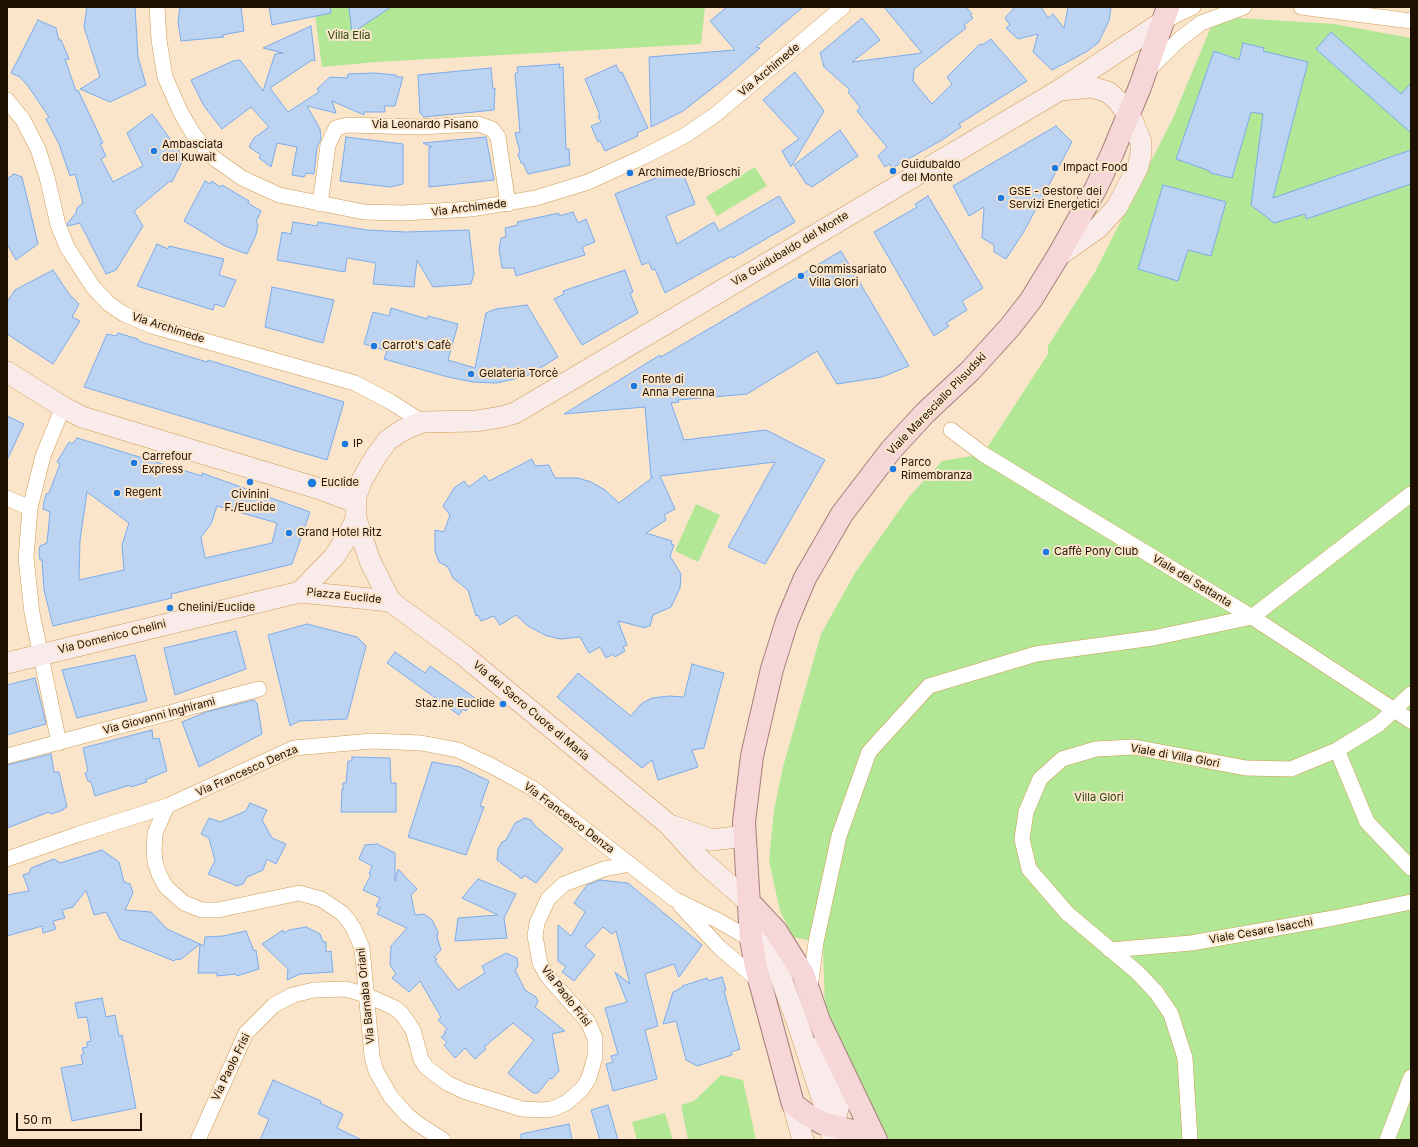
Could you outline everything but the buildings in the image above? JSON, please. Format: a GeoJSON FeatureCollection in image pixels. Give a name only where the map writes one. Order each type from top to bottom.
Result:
{"type":"FeatureCollection","features":[{"type":"Feature","properties":{"kind":"main road","name":"Viale Maresciallo Pilsudski"},"geometry":{"type":"LineString","coordinates":[[793,1104],[757,974],[751,939],[744,836],[745,808],[752,756],[772,668],[795,600],[816,556],[842,514],[866,480],[925,413],[999,339],[1031,300],[1058,256],[1096,188],[1129,115],[1166,14]]}},
{"type":"Feature","properties":{"kind":"main road"},"geometry":{"type":"LineString","coordinates":[[749,902],[769,923],[779,948],[803,974],[810,989],[819,1021],[876,1140]]}},
{"type":"Feature","properties":{"kind":"main road"},"geometry":{"type":"LineString","coordinates":[[793,1104],[832,1133],[856,1132],[872,1140]]}},
{"type":"Feature","properties":{"kind":"street","name":"Via Archimede"},"geometry":{"type":"LineString","coordinates":[[157,7],[159,40],[165,77],[180,111],[205,150],[228,170],[279,195],[364,212],[403,213],[443,212],[508,204],[536,198],[588,182],[644,157],[684,136],[740,95],[843,7]]}},
{"type":"Feature","properties":{"kind":"street"},"geometry":{"type":"LineString","coordinates":[[1166,14],[1193,7]]}},
{"type":"Feature","properties":{"kind":"street"},"geometry":{"type":"LineString","coordinates":[[1145,73],[1175,43],[1194,28],[1207,20],[1244,7]]}},
{"type":"Feature","properties":{"kind":"street"},"geometry":{"type":"LineString","coordinates":[[1301,7],[1411,21]]}},
{"type":"Feature","properties":{"kind":"street","name":"Via Guidubaldo del Monte"},"geometry":{"type":"LineString","coordinates":[[523,408],[650,331],[1058,91],[1166,14]]}},
{"type":"Feature","properties":{"kind":"street","name":"Via Guidubaldo del Monte"},"geometry":{"type":"LineString","coordinates":[[1058,91],[1091,87],[1103,90],[1118,101],[1129,115]]}},
{"type":"Feature","properties":{"kind":"street","name":"Via Archimede"},"geometry":{"type":"LineString","coordinates":[[7,100],[23,120],[38,149],[48,177],[58,225],[67,247],[93,288],[109,304],[124,314],[152,326],[355,383],[387,399],[422,422]]}},
{"type":"Feature","properties":{"kind":"street","name":"Viale Maresciallo Pilsudski"},"geometry":{"type":"LineString","coordinates":[[1058,256],[1090,235],[1107,220],[1117,207],[1129,185],[1138,167],[1141,154],[1141,142],[1138,131],[1129,115]]}},
{"type":"Feature","properties":{"kind":"street","name":"Via Leonardo Pisano"},"geometry":{"type":"LineString","coordinates":[[320,204],[328,145],[332,133],[336,128],[347,124],[418,127],[478,124],[492,129],[498,137],[508,204]]}},
{"type":"Feature","properties":{"kind":"street"},"geometry":{"type":"LineString","coordinates":[[7,372],[63,407],[82,417],[317,488],[355,511]]}},
{"type":"Feature","properties":{"kind":"street"},"geometry":{"type":"LineString","coordinates":[[59,743],[32,613],[26,571],[30,508],[44,456],[63,407]]}},
{"type":"Feature","properties":{"kind":"street","name":"Piazza Euclide"},"geometry":{"type":"LineString","coordinates":[[300,592],[334,557],[349,534],[355,511],[358,489],[369,466],[384,445],[403,430],[422,422],[462,422],[494,419],[508,416],[523,408]]}},
{"type":"Feature","properties":{"kind":"street","name":"Viale dei Settanta"},"geometry":{"type":"LineString","coordinates":[[951,430],[983,454],[1252,617],[1411,721]]}},
{"type":"Feature","properties":{"kind":"street"},"geometry":{"type":"LineString","coordinates":[[810,989],[816,942],[838,836],[869,752],[929,686],[1036,654],[1153,638],[1252,617],[1411,494]]}},
{"type":"Feature","properties":{"kind":"street"},"geometry":{"type":"LineString","coordinates":[[7,498],[30,508]]}},
{"type":"Feature","properties":{"kind":"street","name":"Piazza Euclide"},"geometry":{"type":"LineString","coordinates":[[355,511],[370,561],[390,601]]}},
{"type":"Feature","properties":{"kind":"street","name":"Piazza Euclide"},"geometry":{"type":"LineString","coordinates":[[300,592],[390,601]]}},
{"type":"Feature","properties":{"kind":"street","name":"Via Domenico Chelini"},"geometry":{"type":"LineString","coordinates":[[7,663],[300,592]]}},
{"type":"Feature","properties":{"kind":"street","name":"Via del Sacro Cuore di Maria"},"geometry":{"type":"LineString","coordinates":[[390,601],[462,654],[668,824],[710,869],[749,902]]}},
{"type":"Feature","properties":{"kind":"street","name":"Via Giovanni Inghirami"},"geometry":{"type":"LineString","coordinates":[[7,756],[259,689]]}},
{"type":"Feature","properties":{"kind":"street","name":"Viale di Villa Glori"},"geometry":{"type":"LineString","coordinates":[[1190,1140],[1185,1058],[1171,1014],[1156,992],[1137,972],[1067,913],[1029,869],[1022,839],[1026,812],[1040,779],[1062,759],[1096,749],[1134,747],[1246,768],[1291,769],[1337,750],[1379,724],[1411,694]]}},
{"type":"Feature","properties":{"kind":"street","name":"Via Francesco Denza"},"geometry":{"type":"LineString","coordinates":[[7,859],[167,806],[300,747],[372,741],[421,743],[445,747],[462,752],[532,788],[674,899],[751,939],[779,948]]}},
{"type":"Feature","properties":{"kind":"street"},"geometry":{"type":"LineString","coordinates":[[1337,750],[1367,822],[1411,868]]}},
{"type":"Feature","properties":{"kind":"street","name":"Via Barnaba Oriani"},"geometry":{"type":"LineString","coordinates":[[167,806],[155,833],[154,850],[158,874],[173,894],[190,906],[210,911],[299,893],[321,899],[342,912],[354,929],[362,948],[372,1056],[376,1071],[385,1088],[412,1120],[443,1140]]}},
{"type":"Feature","properties":{"kind":"street","name":"Via del Sacro Cuore di Maria"},"geometry":{"type":"LineString","coordinates":[[668,824],[712,840],[744,836]]}},
{"type":"Feature","properties":{"kind":"street","name":"Via Paolo Frisi"},"geometry":{"type":"LineString","coordinates":[[198,1140],[243,1039],[253,1025],[268,1010],[293,995],[314,990],[338,988],[386,1002],[402,1014],[413,1030],[421,1059],[426,1067],[447,1083],[464,1091],[515,1108],[538,1111],[560,1106],[582,1089],[593,1066],[596,1047],[595,1038],[588,1022],[548,977],[540,964],[535,936],[537,923],[548,899],[564,884],[604,869],[630,864]]}},
{"type":"Feature","properties":{"kind":"street"},"geometry":{"type":"LineString","coordinates":[[674,899],[720,948],[757,974],[779,948]]}},
{"type":"Feature","properties":{"kind":"street","name":"Viale Cesare Isacchi"},"geometry":{"type":"LineString","coordinates":[[1110,950],[1191,943],[1334,918],[1411,902]]}},
{"type":"Feature","properties":{"kind":"street"},"geometry":{"type":"LineString","coordinates":[[779,948],[798,1024],[832,1133]]}},
{"type":"Feature","properties":{"kind":"street"},"geometry":{"type":"LineString","coordinates":[[819,1021],[839,1105],[832,1133]]}},
{"type":"Feature","properties":{"kind":"street"},"geometry":{"type":"LineString","coordinates":[[1387,1140],[1411,1077]]}},
{"type":"Feature","properties":{"kind":"street"},"geometry":{"type":"LineString","coordinates":[[793,1104],[803,1140]]}},
{"type":"Feature","properties":{"kind":"green space","name":"Villa Elia"},"geometry":{"type":"Polygon","coordinates":[[[314,7],[705,7],[701,44],[376,62],[322,67],[314,7]]]}},
{"type":"Feature","properties":{"kind":"green space","name":"Villa Glori"},"geometry":{"type":"Polygon","coordinates":[[[1239,18],[1334,24],[1411,38],[1411,1140],[879,1140],[825,1007],[823,949],[816,942],[793,937],[780,911],[769,860],[774,810],[783,767],[821,634],[855,573],[908,498],[942,461],[983,454],[1048,354],[1048,346],[1095,272],[1173,118],[1211,27],[1239,18]]]}},
{"type":"Feature","properties":{"kind":"green space"},"geometry":{"type":"Polygon","coordinates":[[[755,167],[767,186],[717,216],[706,197],[755,167]]]}},
{"type":"Feature","properties":{"kind":"green space"},"geometry":{"type":"Polygon","coordinates":[[[696,504],[720,515],[698,562],[675,551],[696,504]]]}},
{"type":"Feature","properties":{"kind":"green space"},"geometry":{"type":"Polygon","coordinates":[[[721,1075],[743,1080],[756,1140],[688,1140],[681,1105],[694,1101],[721,1075]]]}},
{"type":"Feature","properties":{"kind":"green space"},"geometry":{"type":"Polygon","coordinates":[[[665,1113],[673,1140],[637,1140],[632,1122],[665,1113]]]}},
{"type":"Feature","properties":{"kind":"place","name":"Ambasciata del Kuwait"},"geometry":{"type":"Point","coordinates":[154,151]}},
{"type":"Feature","properties":{"kind":"place","name":"Impact Food"},"geometry":{"type":"Point","coordinates":[1055,168]}},
{"type":"Feature","properties":{"kind":"place","name":"Guidubaldo del Monte"},"geometry":{"type":"Point","coordinates":[893,171]}},
{"type":"Feature","properties":{"kind":"place","name":"Archimede/Brioschi"},"geometry":{"type":"Point","coordinates":[630,173]}},
{"type":"Feature","properties":{"kind":"place","name":"GSE - Gestore dei Servizi Energetici"},"geometry":{"type":"Point","coordinates":[1001,198]}},
{"type":"Feature","properties":{"kind":"place","name":"Commissariato Villa Glori"},"geometry":{"type":"Point","coordinates":[801,276]}},
{"type":"Feature","properties":{"kind":"place","name":"Carrot's Cafè"},"geometry":{"type":"Point","coordinates":[374,346]}},
{"type":"Feature","properties":{"kind":"place","name":"Gelateria Torcè"},"geometry":{"type":"Point","coordinates":[471,374]}},
{"type":"Feature","properties":{"kind":"place","name":"Fonte di Anna Perenna"},"geometry":{"type":"Point","coordinates":[634,386]}},
{"type":"Feature","properties":{"kind":"place","name":"IP"},"geometry":{"type":"Point","coordinates":[345,444]}},
{"type":"Feature","properties":{"kind":"place","name":"Carrefour Express"},"geometry":{"type":"Point","coordinates":[134,463]}},
{"type":"Feature","properties":{"kind":"place","name":"Parco Rimembranza"},"geometry":{"type":"Point","coordinates":[893,469]}},
{"type":"Feature","properties":{"kind":"place","name":"Civinini F./Euclide"},"geometry":{"type":"Point","coordinates":[250,482]}},
{"type":"Feature","properties":{"kind":"place","name":"Euclide"},"geometry":{"type":"Point","coordinates":[312,483]}},
{"type":"Feature","properties":{"kind":"place","name":"Regent"},"geometry":{"type":"Point","coordinates":[117,493]}},
{"type":"Feature","properties":{"kind":"place","name":"Grand Hotel Ritz"},"geometry":{"type":"Point","coordinates":[289,533]}},
{"type":"Feature","properties":{"kind":"place","name":"Caffè Pony Club"},"geometry":{"type":"Point","coordinates":[1046,552]}},
{"type":"Feature","properties":{"kind":"place","name":"Chelini/Euclide"},"geometry":{"type":"Point","coordinates":[170,608]}},
{"type":"Feature","properties":{"kind":"place","name":"Staz.ne Euclide"},"geometry":{"type":"Point","coordinates":[503,704]}}]}
